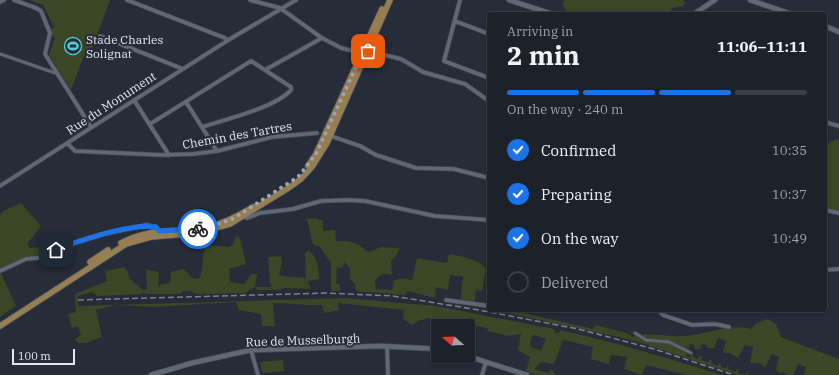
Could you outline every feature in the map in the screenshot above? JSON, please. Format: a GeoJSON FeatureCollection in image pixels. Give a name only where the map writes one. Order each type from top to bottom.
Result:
{"type":"FeatureCollection","features":[{"type":"Feature","properties":{"kind":"main road"},"geometry":{"type":"LineString","coordinates":[[0,321],[113,247],[136,236],[159,233],[215,230],[301,179],[320,156],[328,134],[386,0]]}},
{"type":"Feature","properties":{"kind":"main road"},"geometry":{"type":"LineString","coordinates":[[328,134],[368,51],[390,0]]}},
{"type":"Feature","properties":{"kind":"main road"},"geometry":{"type":"LineString","coordinates":[[0,326],[117,249],[159,233]]}},
{"type":"Feature","properties":{"kind":"street"},"geometry":{"type":"LineString","coordinates":[[0,2],[4,0]]}},
{"type":"Feature","properties":{"kind":"street"},"geometry":{"type":"LineString","coordinates":[[14,0],[41,11],[50,33],[46,54],[91,127]]}},
{"type":"Feature","properties":{"kind":"street"},"geometry":{"type":"LineString","coordinates":[[126,0],[225,38],[226,41]]}},
{"type":"Feature","properties":{"kind":"street"},"geometry":{"type":"LineString","coordinates":[[250,0],[280,8],[322,38],[341,48],[362,54],[368,51],[401,59],[423,72],[465,84],[487,100]]}},
{"type":"Feature","properties":{"kind":"street","name":"Rue du Monument"},"geometry":{"type":"LineString","coordinates":[[0,186],[226,41],[296,0]]}},
{"type":"Feature","properties":{"kind":"street"},"geometry":{"type":"LineString","coordinates":[[460,0],[444,61],[487,77]]}},
{"type":"Feature","properties":{"kind":"street"},"geometry":{"type":"LineString","coordinates":[[509,0],[546,12]]}},
{"type":"Feature","properties":{"kind":"street"},"geometry":{"type":"LineString","coordinates":[[696,12],[709,0]]}},
{"type":"Feature","properties":{"kind":"street"},"geometry":{"type":"LineString","coordinates":[[697,12],[715,0]]}},
{"type":"Feature","properties":{"kind":"street"},"geometry":{"type":"LineString","coordinates":[[750,0],[785,12]]}},
{"type":"Feature","properties":{"kind":"street"},"geometry":{"type":"LineString","coordinates":[[455,21],[487,33]]}},
{"type":"Feature","properties":{"kind":"street"},"geometry":{"type":"LineString","coordinates":[[827,27],[839,32]]}},
{"type":"Feature","properties":{"kind":"street"},"geometry":{"type":"LineString","coordinates":[[100,36],[182,69]]}},
{"type":"Feature","properties":{"kind":"street"},"geometry":{"type":"LineString","coordinates":[[265,70],[322,38]]}},
{"type":"Feature","properties":{"kind":"street"},"geometry":{"type":"LineString","coordinates":[[0,54],[58,74]]}},
{"type":"Feature","properties":{"kind":"street"},"geometry":{"type":"LineString","coordinates":[[150,124],[187,103],[251,61],[291,87],[291,90],[275,102],[202,127]]}},
{"type":"Feature","properties":{"kind":"street"},"geometry":{"type":"LineString","coordinates":[[134,100],[169,155]]}},
{"type":"Feature","properties":{"kind":"street"},"geometry":{"type":"LineString","coordinates":[[187,103],[217,151]]}},
{"type":"Feature","properties":{"kind":"street"},"geometry":{"type":"LineString","coordinates":[[827,123],[839,126]]}},
{"type":"Feature","properties":{"kind":"street","name":"Chemin des Tartres"},"geometry":{"type":"LineString","coordinates":[[67,143],[75,151],[169,155],[217,151],[272,137],[317,133]]}},
{"type":"Feature","properties":{"kind":"street"},"geometry":{"type":"LineString","coordinates":[[328,134],[416,168],[454,169],[487,177]]}},
{"type":"Feature","properties":{"kind":"street"},"geometry":{"type":"LineString","coordinates":[[242,215],[247,218],[260,213],[293,209],[332,200],[365,200],[435,216],[487,220]]}},
{"type":"Feature","properties":{"kind":"street"},"geometry":{"type":"LineString","coordinates":[[827,210],[839,213]]}},
{"type":"Feature","properties":{"kind":"street"},"geometry":{"type":"LineString","coordinates":[[0,271],[26,259],[45,257],[61,247],[100,235],[146,225],[156,227],[159,233]]}},
{"type":"Feature","properties":{"kind":"street"},"geometry":{"type":"LineString","coordinates":[[827,270],[839,269]]}},
{"type":"Feature","properties":{"kind":"street"},"geometry":{"type":"LineString","coordinates":[[446,300],[487,306]]}},
{"type":"Feature","properties":{"kind":"street"},"geometry":{"type":"LineString","coordinates":[[660,312],[663,315],[680,319],[692,325],[714,324],[729,327]]}},
{"type":"Feature","properties":{"kind":"street"},"geometry":{"type":"LineString","coordinates":[[635,333],[646,340],[669,342],[691,353]]}},
{"type":"Feature","properties":{"kind":"street"},"geometry":{"type":"LineString","coordinates":[[387,346],[388,375]]}},
{"type":"Feature","properties":{"kind":"street","name":"Rue de Musselburgh"},"geometry":{"type":"LineString","coordinates":[[151,375],[192,363],[251,350],[387,346],[431,349]]}},
{"type":"Feature","properties":{"kind":"street"},"geometry":{"type":"LineString","coordinates":[[251,350],[258,375]]}},
{"type":"Feature","properties":{"kind":"street"},"geometry":{"type":"LineString","coordinates":[[475,359],[527,375]]}},
{"type":"Feature","properties":{"kind":"street"},"geometry":{"type":"LineString","coordinates":[[482,375],[486,362]]}},
{"type":"Feature","properties":{"kind":"green space","name":"Stade Charles Solignat"},"geometry":{"type":"Polygon","coordinates":[[[29,0],[110,0],[89,57],[84,56],[71,90],[49,55],[55,38],[52,36],[51,29],[54,27],[43,5],[29,0]]]}},
{"type":"Feature","properties":{"kind":"green space"},"geometry":{"type":"Polygon","coordinates":[[[564,0],[683,0],[685,3],[683,6],[672,8],[671,12],[567,12],[563,5],[564,0]]]}},
{"type":"Feature","properties":{"kind":"green space"},"geometry":{"type":"Polygon","coordinates":[[[837,139],[839,140],[839,211],[827,208],[827,148],[829,142],[837,139]]]}},
{"type":"Feature","properties":{"kind":"green space"},"geometry":{"type":"Polygon","coordinates":[[[21,203],[41,226],[28,243],[29,248],[39,247],[40,254],[0,271],[0,215],[3,211],[21,203]]]}},
{"type":"Feature","properties":{"kind":"green space"},"geometry":{"type":"Polygon","coordinates":[[[315,218],[323,221],[323,231],[335,230],[336,241],[356,243],[369,252],[381,247],[400,248],[396,256],[391,261],[392,274],[383,274],[378,277],[375,281],[376,289],[392,290],[394,281],[401,278],[412,281],[417,258],[447,263],[449,254],[474,260],[486,269],[482,291],[476,290],[474,306],[460,304],[463,277],[450,275],[448,290],[436,287],[435,298],[407,291],[405,295],[356,291],[355,284],[350,279],[350,269],[345,262],[342,268],[337,267],[336,283],[340,285],[340,291],[331,291],[331,263],[319,246],[313,245],[307,219],[315,218]]]}},
{"type":"Feature","properties":{"kind":"green space"},"geometry":{"type":"Polygon","coordinates":[[[236,236],[240,238],[246,264],[229,269],[230,282],[244,284],[251,274],[257,274],[255,287],[245,293],[197,294],[184,291],[179,294],[97,296],[93,292],[78,296],[78,306],[346,298],[436,306],[554,329],[555,332],[559,333],[560,330],[581,335],[681,362],[721,375],[686,375],[646,365],[642,375],[624,369],[627,357],[611,355],[609,364],[591,359],[593,347],[563,340],[554,364],[541,362],[534,369],[549,373],[551,369],[556,375],[537,375],[526,372],[530,357],[518,350],[521,334],[507,336],[488,331],[487,328],[475,326],[475,319],[428,318],[418,321],[412,325],[403,319],[404,310],[338,303],[339,310],[324,313],[322,305],[273,303],[275,326],[262,326],[261,314],[239,310],[236,302],[154,307],[116,305],[96,310],[102,337],[86,343],[78,343],[75,339],[81,335],[78,326],[72,328],[68,314],[76,312],[75,294],[107,281],[105,271],[124,267],[128,272],[129,278],[143,290],[147,289],[146,270],[159,272],[158,287],[161,284],[170,283],[171,272],[184,269],[192,278],[199,279],[205,245],[229,247],[233,244],[236,236]],[[535,335],[532,336],[530,344],[532,348],[541,350],[546,339],[535,335]]]}},
{"type":"Feature","properties":{"kind":"green space"},"geometry":{"type":"Polygon","coordinates":[[[309,251],[316,260],[319,279],[307,281],[311,289],[284,288],[280,290],[257,290],[255,287],[272,287],[270,283],[268,257],[281,256],[282,262],[279,274],[282,276],[306,278],[305,253],[309,251]]]}},
{"type":"Feature","properties":{"kind":"green space"},"geometry":{"type":"Polygon","coordinates":[[[0,271],[16,306],[0,317],[0,271]]]}},
{"type":"Feature","properties":{"kind":"green space"},"geometry":{"type":"Polygon","coordinates":[[[502,312],[520,312],[593,329],[596,325],[626,333],[633,337],[636,335],[649,340],[676,346],[687,353],[686,356],[689,357],[693,354],[693,357],[698,359],[699,356],[702,357],[701,360],[708,362],[709,360],[712,360],[711,363],[718,366],[719,363],[721,364],[721,367],[726,368],[729,366],[728,369],[735,372],[737,369],[739,370],[738,373],[745,375],[738,375],[632,340],[502,312]]]}},
{"type":"Feature","properties":{"kind":"green space"},"geometry":{"type":"Polygon","coordinates":[[[768,319],[776,324],[781,337],[839,359],[839,375],[804,375],[806,367],[798,364],[793,375],[788,375],[783,372],[780,373],[776,370],[779,357],[772,354],[765,368],[760,363],[750,363],[753,347],[745,345],[738,358],[730,353],[724,353],[723,351],[726,341],[718,338],[714,348],[708,348],[707,345],[702,344],[700,349],[695,349],[694,345],[690,344],[688,350],[666,341],[647,340],[638,335],[650,334],[684,336],[734,327],[751,329],[757,323],[768,319]]]}},
{"type":"Feature","properties":{"kind":"green space"},"geometry":{"type":"Polygon","coordinates":[[[283,360],[284,371],[262,373],[260,362],[283,360]]]}},
{"type":"Feature","properties":{"kind":"railway"},"geometry":{"type":"LineString","coordinates":[[78,300],[326,293],[393,296],[487,312]]}},
{"type":"Feature","properties":{"kind":"railway"},"geometry":{"type":"LineString","coordinates":[[489,312],[578,329],[654,349],[734,375]]}},
{"type":"Feature","properties":{"kind":"way so far"},"geometry":{"type":"LineString","coordinates":[[198,229],[207,228],[234,218],[274,194],[298,177],[316,154],[362,54],[368,51]]}},
{"type":"Feature","properties":{"kind":"place","name":"Stade Charles Solignat"},"geometry":{"type":"Point","coordinates":[73,46]}},
{"type":"Feature","properties":{"kind":"route"},"geometry":{"type":"LineString","coordinates":[[56,250],[61,247],[100,235],[146,225],[156,227],[159,231],[198,229]]}}]}
